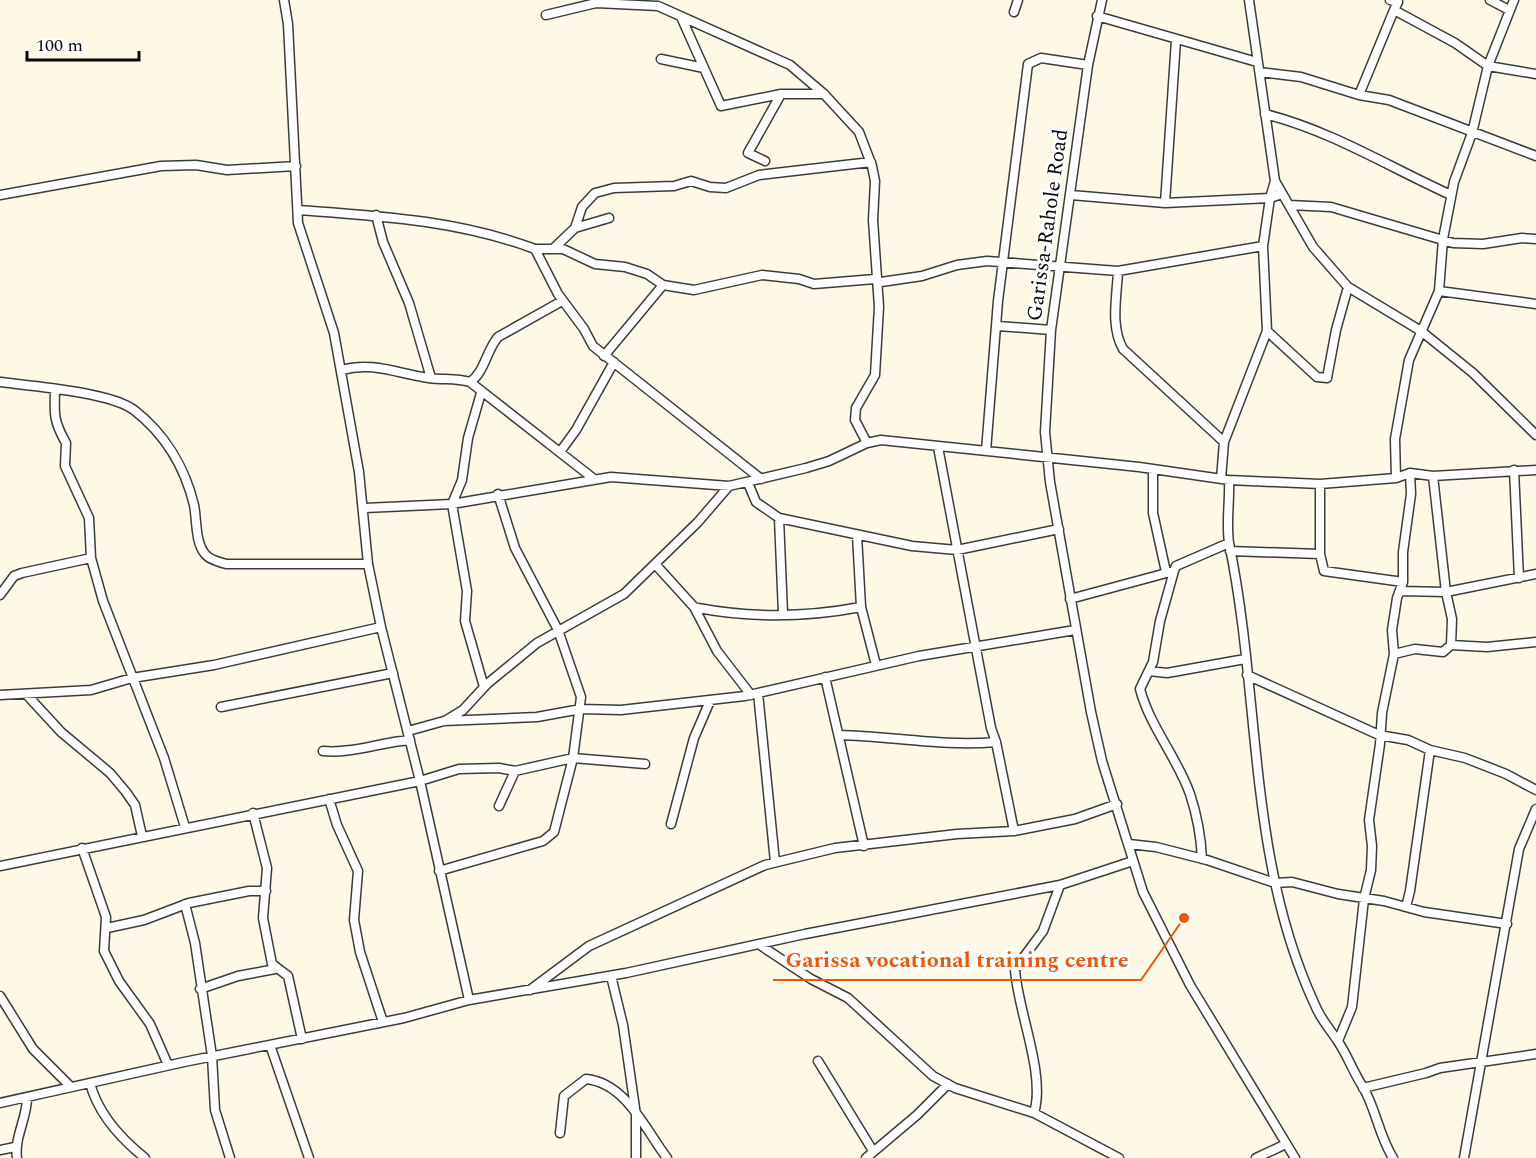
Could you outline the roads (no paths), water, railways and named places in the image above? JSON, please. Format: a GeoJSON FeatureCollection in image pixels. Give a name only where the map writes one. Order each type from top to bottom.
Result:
{"type":"FeatureCollection","features":[{"type":"Feature","properties":{"kind":"street"},"geometry":{"type":"LineString","coordinates":[[284,0],[288,24],[298,210],[304,245],[334,333],[365,508],[368,564],[470,1000]]}},
{"type":"Feature","properties":{"kind":"street"},"geometry":{"type":"LineString","coordinates":[[1014,12],[1018,0]]}},
{"type":"Feature","properties":{"kind":"street","name":"Garissa-Rahole Road"},"geometry":{"type":"LineString","coordinates":[[1102,0],[1088,65],[1051,330],[1046,391],[1047,458],[1075,630],[1102,761],[1147,901],[1190,985],[1296,1158]]}},
{"type":"Feature","properties":{"kind":"street"},"geometry":{"type":"LineString","coordinates":[[1249,0],[1275,181],[1313,247],[1348,287],[1421,331],[1473,373],[1536,435]]}},
{"type":"Feature","properties":{"kind":"street"},"geometry":{"type":"LineString","coordinates":[[1490,0],[1509,10]]}},
{"type":"Feature","properties":{"kind":"street"},"geometry":{"type":"LineString","coordinates":[[1396,478],[1395,439],[1405,380],[1421,331],[1439,291],[1443,239],[1451,195],[1472,133],[1488,66],[1514,0]]}},
{"type":"Feature","properties":{"kind":"street"},"geometry":{"type":"LineString","coordinates":[[546,15],[596,3],[658,6],[682,19],[711,29],[790,65],[824,94],[858,132],[871,162],[875,181],[875,279],[879,307],[875,375],[856,408],[855,420],[867,443]]}},
{"type":"Feature","properties":{"kind":"street"},"geometry":{"type":"LineString","coordinates":[[1359,95],[1395,3],[1488,66],[1536,74]]}},
{"type":"Feature","properties":{"kind":"street"},"geometry":{"type":"LineString","coordinates":[[1097,16],[1257,62]]}},
{"type":"Feature","properties":{"kind":"street"},"geometry":{"type":"LineString","coordinates":[[682,19],[721,106],[781,94],[824,94]]}},
{"type":"Feature","properties":{"kind":"street"},"geometry":{"type":"LineString","coordinates":[[1165,203],[1176,40]]}},
{"type":"Feature","properties":{"kind":"street"},"geometry":{"type":"LineString","coordinates":[[986,452],[998,326],[998,302],[1028,64],[1041,58],[1088,65]]}},
{"type":"Feature","properties":{"kind":"street"},"geometry":{"type":"LineString","coordinates":[[661,59],[704,68]]}},
{"type":"Feature","properties":{"kind":"street"},"geometry":{"type":"LineString","coordinates":[[1260,72],[1301,77],[1359,95],[1389,100],[1536,156]]}},
{"type":"Feature","properties":{"kind":"street"},"geometry":{"type":"LineString","coordinates":[[765,160],[748,153],[781,94]]}},
{"type":"Feature","properties":{"kind":"street"},"geometry":{"type":"LineString","coordinates":[[1265,114],[1300,123],[1347,142],[1376,160],[1451,195]]}},
{"type":"Feature","properties":{"kind":"street"},"geometry":{"type":"LineString","coordinates":[[575,228],[582,207],[595,193],[614,188],[641,185],[658,187],[691,181],[710,187],[726,188],[759,175],[871,162]]}},
{"type":"Feature","properties":{"kind":"street"},"geometry":{"type":"LineString","coordinates":[[0,195],[161,166],[196,165],[227,170],[296,166]]}},
{"type":"Feature","properties":{"kind":"street"},"geometry":{"type":"LineString","coordinates":[[1275,181],[1270,198],[1263,246],[1267,331],[1224,442],[1225,480],[1230,509],[1227,523],[1264,820],[1275,883],[1304,980],[1315,1007],[1338,1041],[1352,1073],[1363,1088],[1393,1158]]}},
{"type":"Feature","properties":{"kind":"street"},"geometry":{"type":"LineString","coordinates":[[1071,195],[1165,203],[1270,198],[1282,194]]}},
{"type":"Feature","properties":{"kind":"street"},"geometry":{"type":"LineString","coordinates":[[1289,205],[1331,207],[1453,243],[1483,244],[1522,238],[1536,239]]}},
{"type":"Feature","properties":{"kind":"street"},"geometry":{"type":"LineString","coordinates":[[298,210],[376,215],[462,227],[535,249],[563,249],[595,264],[625,267],[646,274],[663,285],[694,290],[762,275],[799,279],[814,284],[875,279],[881,282],[922,276],[957,265],[987,261],[1118,271],[1263,246]]}},
{"type":"Feature","properties":{"kind":"street"},"geometry":{"type":"LineString","coordinates":[[376,215],[383,242],[409,303],[431,378]]}},
{"type":"Feature","properties":{"kind":"street"},"geometry":{"type":"LineString","coordinates":[[554,248],[575,228],[609,218]]}},
{"type":"Feature","properties":{"kind":"street"},"geometry":{"type":"LineString","coordinates":[[535,249],[562,301],[584,329],[593,346],[761,479]]}},
{"type":"Feature","properties":{"kind":"street"},"geometry":{"type":"LineString","coordinates":[[1118,271],[1115,325],[1117,339],[1123,349],[1224,442]]}},
{"type":"Feature","properties":{"kind":"street"},"geometry":{"type":"LineString","coordinates":[[604,356],[663,285]]}},
{"type":"Feature","properties":{"kind":"street"},"geometry":{"type":"LineString","coordinates":[[1267,331],[1317,376],[1326,378],[1348,287]]}},
{"type":"Feature","properties":{"kind":"street"},"geometry":{"type":"LineString","coordinates":[[1439,291],[1536,304]]}},
{"type":"Feature","properties":{"kind":"street"},"geometry":{"type":"LineString","coordinates":[[470,382],[479,376],[491,346],[498,337],[562,301]]}},
{"type":"Feature","properties":{"kind":"street"},"geometry":{"type":"LineString","coordinates":[[998,326],[1051,330]]}},
{"type":"Feature","properties":{"kind":"street"},"geometry":{"type":"LineString","coordinates":[[560,452],[576,430],[614,362]]}},
{"type":"Feature","properties":{"kind":"street"},"geometry":{"type":"LineString","coordinates":[[342,370],[367,366],[431,378],[458,378],[470,382],[481,393],[594,479]]}},
{"type":"Feature","properties":{"kind":"street"},"geometry":{"type":"LineString","coordinates":[[0,382],[100,397],[133,409],[174,453],[194,506],[200,542],[205,554],[214,560],[226,564],[368,564]]}},
{"type":"Feature","properties":{"kind":"street"},"geometry":{"type":"LineString","coordinates":[[55,391],[54,416],[59,433],[66,443],[65,466],[89,518],[91,558],[109,619],[164,758],[185,827]]}},
{"type":"Feature","properties":{"kind":"street"},"geometry":{"type":"LineString","coordinates":[[481,393],[468,438],[462,480],[452,504],[467,591],[465,621],[484,687]]}},
{"type":"Feature","properties":{"kind":"street"},"geometry":{"type":"LineString","coordinates":[[365,508],[452,504],[498,494],[611,477],[729,486],[829,461],[867,443],[881,440],[1153,469],[1225,480],[1320,484],[1396,478],[1410,473],[1432,476],[1536,470]]}},
{"type":"Feature","properties":{"kind":"street"},"geometry":{"type":"LineString","coordinates":[[938,447],[991,728],[996,742],[1014,831]]}},
{"type":"Feature","properties":{"kind":"street"},"geometry":{"type":"LineString","coordinates":[[1153,469],[1153,513],[1170,571],[1149,671],[1140,684],[1148,714],[1190,793],[1201,836],[1202,858]]}},
{"type":"Feature","properties":{"kind":"street"},"geometry":{"type":"LineString","coordinates":[[1514,470],[1518,578]]}},
{"type":"Feature","properties":{"kind":"street"},"geometry":{"type":"LineString","coordinates":[[1338,1041],[1352,1007],[1364,898],[1371,870],[1372,846],[1369,820],[1380,744],[1379,735],[1394,654],[1392,630],[1396,598],[1403,582],[1403,552],[1411,494],[1410,473]]}},
{"type":"Feature","properties":{"kind":"street"},"geometry":{"type":"LineString","coordinates":[[1432,476],[1446,592],[1452,619],[1451,645]]}},
{"type":"Feature","properties":{"kind":"street"},"geometry":{"type":"LineString","coordinates":[[747,483],[756,502],[764,510],[779,518],[887,542],[957,550],[1059,529]]}},
{"type":"Feature","properties":{"kind":"street"},"geometry":{"type":"LineString","coordinates":[[1320,484],[1320,554],[1324,571],[1403,582]]}},
{"type":"Feature","properties":{"kind":"street"},"geometry":{"type":"LineString","coordinates":[[323,751],[339,753],[409,736],[463,710],[514,660],[558,630],[624,594],[656,564],[729,486]]}},
{"type":"Feature","properties":{"kind":"street"},"geometry":{"type":"LineString","coordinates":[[439,871],[543,840],[554,832],[573,758],[581,709],[581,697],[558,630],[515,548],[498,494]]}},
{"type":"Feature","properties":{"kind":"street"},"geometry":{"type":"LineString","coordinates":[[779,518],[783,614]]}},
{"type":"Feature","properties":{"kind":"street"},"geometry":{"type":"LineString","coordinates":[[857,535],[861,608],[876,665]]}},
{"type":"Feature","properties":{"kind":"street"},"geometry":{"type":"LineString","coordinates":[[1070,599],[1170,571],[1176,566],[1230,547],[1320,554]]}},
{"type":"Feature","properties":{"kind":"street"},"geometry":{"type":"LineString","coordinates":[[0,595],[14,576],[91,558]]}},
{"type":"Feature","properties":{"kind":"street"},"geometry":{"type":"LineString","coordinates":[[656,564],[694,607],[717,651],[755,694],[775,862]]}},
{"type":"Feature","properties":{"kind":"street"},"geometry":{"type":"LineString","coordinates":[[1401,591],[1446,592],[1536,574]]}},
{"type":"Feature","properties":{"kind":"street"},"geometry":{"type":"LineString","coordinates":[[694,607],[747,616],[807,614],[861,608]]}},
{"type":"Feature","properties":{"kind":"street"},"geometry":{"type":"LineString","coordinates":[[0,695],[91,690],[132,678],[214,665],[381,627]]}},
{"type":"Feature","properties":{"kind":"street"},"geometry":{"type":"LineString","coordinates":[[444,721],[537,717],[581,709],[621,710],[711,701],[755,694],[876,665],[1075,630]]}},
{"type":"Feature","properties":{"kind":"street"},"geometry":{"type":"LineString","coordinates":[[1394,654],[1415,649],[1443,652],[1451,645],[1487,647],[1536,642]]}},
{"type":"Feature","properties":{"kind":"street"},"geometry":{"type":"LineString","coordinates":[[1149,671],[1167,673],[1245,658]]}},
{"type":"Feature","properties":{"kind":"street"},"geometry":{"type":"LineString","coordinates":[[221,708],[393,673]]}},
{"type":"Feature","properties":{"kind":"street"},"geometry":{"type":"LineString","coordinates":[[1247,675],[1379,735],[1408,740],[1430,750],[1465,758],[1506,774],[1536,790]]}},
{"type":"Feature","properties":{"kind":"street"},"geometry":{"type":"LineString","coordinates":[[825,677],[864,846]]}},
{"type":"Feature","properties":{"kind":"street"},"geometry":{"type":"LineString","coordinates":[[27,694],[61,732],[110,773],[126,792],[135,805],[142,836]]}},
{"type":"Feature","properties":{"kind":"street"},"geometry":{"type":"LineString","coordinates":[[670,824],[694,738],[711,701]]}},
{"type":"Feature","properties":{"kind":"street"},"geometry":{"type":"LineString","coordinates":[[839,735],[886,736],[963,745],[996,742]]}},
{"type":"Feature","properties":{"kind":"street"},"geometry":{"type":"LineString","coordinates":[[1406,907],[1430,750]]}},
{"type":"Feature","properties":{"kind":"street"},"geometry":{"type":"LineString","coordinates":[[0,866],[420,781],[459,769],[499,768],[514,771],[573,758],[645,764]]}},
{"type":"Feature","properties":{"kind":"street"},"geometry":{"type":"LineString","coordinates":[[499,806],[514,771]]}},
{"type":"Feature","properties":{"kind":"street"},"geometry":{"type":"LineString","coordinates":[[329,799],[337,825],[358,871],[354,920],[360,952],[383,1022]]}},
{"type":"Feature","properties":{"kind":"street"},"geometry":{"type":"LineString","coordinates":[[530,990],[560,966],[610,934],[775,862],[835,848],[957,834],[1014,831],[1075,819],[1117,804]]}},
{"type":"Feature","properties":{"kind":"street"},"geometry":{"type":"LineString","coordinates":[[1464,1158],[1519,849],[1536,809]]}},
{"type":"Feature","properties":{"kind":"street"},"geometry":{"type":"LineString","coordinates":[[253,813],[267,868],[263,918],[275,969]]}},
{"type":"Feature","properties":{"kind":"street"},"geometry":{"type":"LineString","coordinates":[[1129,844],[1156,847],[1202,858],[1275,883],[1292,882],[1440,915],[1507,924]]}},
{"type":"Feature","properties":{"kind":"street"},"geometry":{"type":"LineString","coordinates":[[82,848],[106,917],[104,951],[119,981],[150,1024],[168,1065]]}},
{"type":"Feature","properties":{"kind":"street"},"geometry":{"type":"LineString","coordinates":[[0,1103],[168,1065],[383,1022],[470,1000],[611,976],[1060,885],[1133,861]]}},
{"type":"Feature","properties":{"kind":"street"},"geometry":{"type":"LineString","coordinates":[[1034,1113],[1037,1104],[1033,1063],[1015,969],[1043,931],[1060,885]]}},
{"type":"Feature","properties":{"kind":"street"},"geometry":{"type":"LineString","coordinates":[[107,928],[144,920],[185,904],[249,891],[266,891]]}},
{"type":"Feature","properties":{"kind":"street"},"geometry":{"type":"LineString","coordinates":[[185,904],[195,943],[200,989],[212,1056],[215,1110],[230,1158]]}},
{"type":"Feature","properties":{"kind":"street"},"geometry":{"type":"LineString","coordinates":[[760,945],[867,1012],[910,1056],[948,1084],[1034,1113],[1119,1158]]}},
{"type":"Feature","properties":{"kind":"street"},"geometry":{"type":"LineString","coordinates":[[200,989],[238,976],[275,969],[288,976],[302,1039]]}},
{"type":"Feature","properties":{"kind":"street"},"geometry":{"type":"LineString","coordinates":[[611,976],[623,1025],[636,1115],[636,1158]]}},
{"type":"Feature","properties":{"kind":"street"},"geometry":{"type":"LineString","coordinates":[[0,996],[33,1049],[71,1087]]}},
{"type":"Feature","properties":{"kind":"street"},"geometry":{"type":"LineString","coordinates":[[270,1045],[309,1158]]}},
{"type":"Feature","properties":{"kind":"street"},"geometry":{"type":"LineString","coordinates":[[1363,1088],[1426,1074],[1440,1068],[1536,1054]]}},
{"type":"Feature","properties":{"kind":"street"},"geometry":{"type":"LineString","coordinates":[[818,1061],[873,1150]]}},
{"type":"Feature","properties":{"kind":"street"},"geometry":{"type":"LineString","coordinates":[[560,1133],[564,1096],[586,1079],[598,1080],[626,1099],[667,1158]]}},
{"type":"Feature","properties":{"kind":"street"},"geometry":{"type":"LineString","coordinates":[[90,1083],[99,1107],[117,1132],[144,1158]]}},
{"type":"Feature","properties":{"kind":"street"},"geometry":{"type":"LineString","coordinates":[[866,1158],[917,1115],[948,1084]]}},
{"type":"Feature","properties":{"kind":"street"},"geometry":{"type":"LineString","coordinates":[[17,1158],[15,1147],[27,1111],[27,1098]]}},
{"type":"Feature","properties":{"kind":"street"},"geometry":{"type":"LineString","coordinates":[[1256,1158],[1286,1144]]}},
{"type":"Feature","properties":{"kind":"street"},"geometry":{"type":"LineString","coordinates":[[0,1150],[15,1147]]}},
{"type":"Feature","properties":{"kind":"place","name":"Garissa vocational training centre"},"geometry":{"type":"Point","coordinates":[1184,918]}}]}
